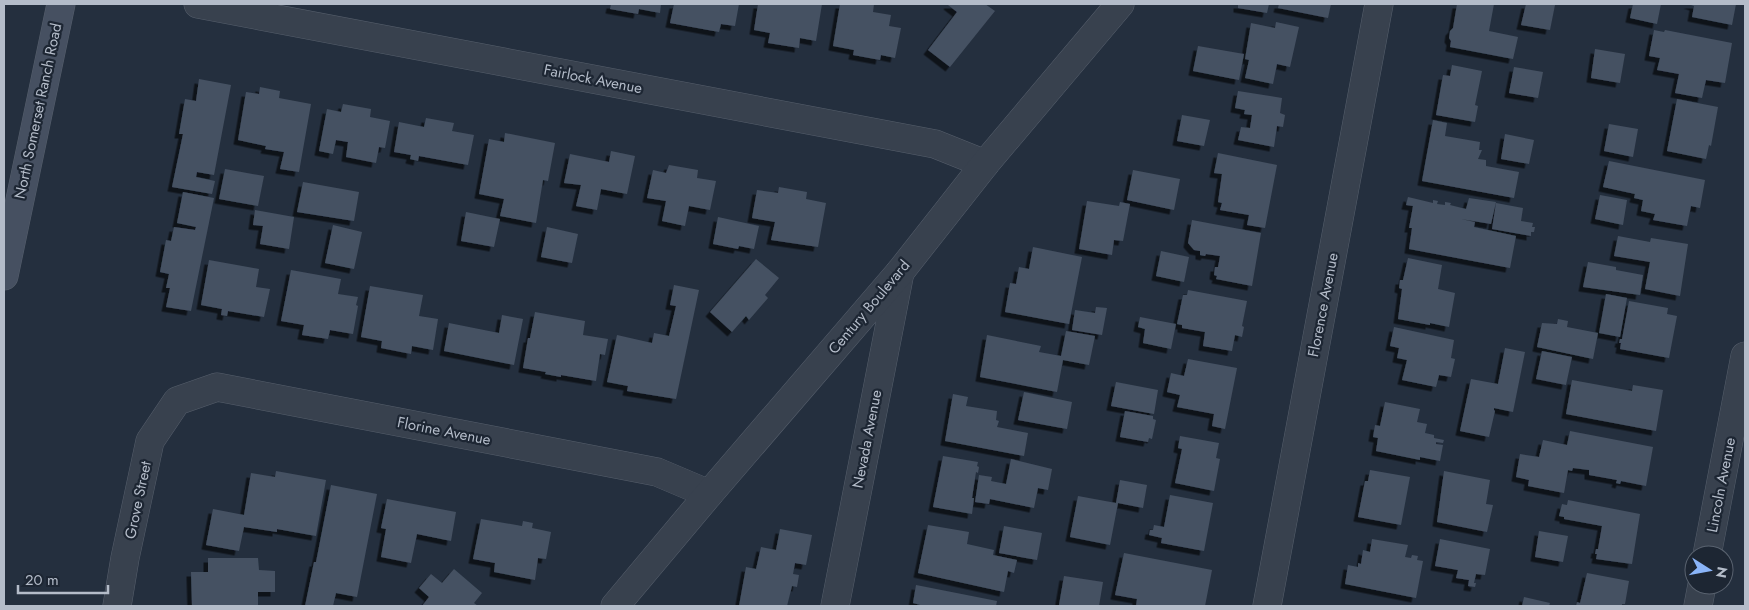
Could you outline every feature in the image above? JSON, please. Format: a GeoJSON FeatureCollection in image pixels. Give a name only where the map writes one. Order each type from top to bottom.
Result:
{"type":"FeatureCollection","features":[{"type":"Feature","properties":{"kind":"main road","name":"North Somerset Ranch Road"},"geometry":{"type":"LineString","coordinates":[[4,276],[61,4]]}},
{"type":"Feature","properties":{"kind":"street","name":"Fairlock Avenue"},"geometry":{"type":"LineString","coordinates":[[198,4],[935,144],[985,164]]}},
{"type":"Feature","properties":{"kind":"street","name":"Century Boulevard"},"geometry":{"type":"LineString","coordinates":[[615,606],[900,272],[985,164],[1120,4]]}},
{"type":"Feature","properties":{"kind":"street","name":"Florence Avenue"},"geometry":{"type":"LineString","coordinates":[[1267,606],[1379,4]]}},
{"type":"Feature","properties":{"kind":"street","name":"Nevada Avenue"},"geometry":{"type":"LineString","coordinates":[[835,606],[900,272]]}},
{"type":"Feature","properties":{"kind":"street","name":"Lincoln Avenue"},"geometry":{"type":"LineString","coordinates":[[1709,545],[1745,356]]}},
{"type":"Feature","properties":{"kind":"street","name":"Florine Avenue"},"geometry":{"type":"LineString","coordinates":[[177,402],[217,387],[657,472],[709,494]]}},
{"type":"Feature","properties":{"kind":"street","name":"Grove Street"},"geometry":{"type":"LineString","coordinates":[[117,606],[125,558],[150,442],[177,402]]}},
{"type":"Feature","properties":{"kind":"building"},"geometry":{"type":"Polygon","coordinates":[[[611,4],[661,4],[660,13],[639,9],[638,14],[610,9],[611,4]]]}},
{"type":"Feature","properties":{"kind":"building"},"geometry":{"type":"Polygon","coordinates":[[[674,4],[739,4],[735,26],[721,24],[719,32],[670,23],[674,4]]]}},
{"type":"Feature","properties":{"kind":"building"},"geometry":{"type":"Polygon","coordinates":[[[758,4],[822,4],[816,41],[800,38],[799,48],[768,43],[770,33],[754,30],[758,4]]]}},
{"type":"Feature","properties":{"kind":"building"},"geometry":{"type":"Polygon","coordinates":[[[840,4],[874,4],[873,12],[891,15],[889,26],[901,28],[895,58],[881,55],[880,60],[853,55],[854,50],[833,46],[840,4]]]}},
{"type":"Feature","properties":{"kind":"building"},"geometry":{"type":"Polygon","coordinates":[[[949,4],[985,4],[995,11],[950,67],[928,50],[957,12],[949,4]]]}},
{"type":"Feature","properties":{"kind":"building"},"geometry":{"type":"Polygon","coordinates":[[[1238,4],[1269,4],[1267,13],[1238,8],[1238,4]]]}},
{"type":"Feature","properties":{"kind":"building"},"geometry":{"type":"Polygon","coordinates":[[[1279,4],[1331,4],[1328,18],[1278,8],[1279,4]]]}},
{"type":"Feature","properties":{"kind":"building"},"geometry":{"type":"Polygon","coordinates":[[[1457,4],[1494,4],[1489,31],[1518,37],[1513,59],[1450,47],[1450,31],[1453,28],[1457,4]]]}},
{"type":"Feature","properties":{"kind":"building"},"geometry":{"type":"Polygon","coordinates":[[[1526,4],[1555,5],[1550,30],[1521,25],[1526,4]]]}},
{"type":"Feature","properties":{"kind":"building"},"geometry":{"type":"Polygon","coordinates":[[[1633,4],[1661,4],[1657,24],[1630,18],[1633,4]]]}},
{"type":"Feature","properties":{"kind":"building"},"geometry":{"type":"Polygon","coordinates":[[[1688,4],[1736,4],[1732,25],[1692,17],[1694,6],[1688,4]]]}},
{"type":"Feature","properties":{"kind":"building"},"geometry":{"type":"Polygon","coordinates":[[[1276,22],[1299,27],[1290,67],[1277,64],[1273,84],[1245,78],[1249,60],[1245,59],[1251,23],[1275,28],[1276,22]]]}},
{"type":"Feature","properties":{"kind":"building"},"geometry":{"type":"Polygon","coordinates":[[[1654,30],[1664,32],[1665,30],[1732,43],[1725,83],[1706,80],[1702,98],[1675,93],[1679,74],[1657,70],[1660,58],[1649,56],[1654,30]]]}},
{"type":"Feature","properties":{"kind":"building"},"geometry":{"type":"Polygon","coordinates":[[[1198,46],[1244,54],[1239,80],[1193,71],[1198,46]]]}},
{"type":"Feature","properties":{"kind":"building"},"geometry":{"type":"Polygon","coordinates":[[[1595,49],[1625,54],[1620,83],[1591,78],[1595,49]]]}},
{"type":"Feature","properties":{"kind":"building"},"geometry":{"type":"Polygon","coordinates":[[[1452,65],[1482,71],[1475,105],[1478,106],[1475,122],[1436,115],[1443,75],[1450,76],[1452,65]]]}},
{"type":"Feature","properties":{"kind":"building"},"geometry":{"type":"Polygon","coordinates":[[[1514,67],[1543,72],[1538,98],[1509,93],[1514,67]]]}},
{"type":"Feature","properties":{"kind":"building"},"geometry":{"type":"Polygon","coordinates":[[[199,79],[231,85],[214,175],[197,172],[196,177],[215,181],[212,194],[172,187],[183,134],[179,134],[185,99],[196,101],[199,79]]]}},
{"type":"Feature","properties":{"kind":"building"},"geometry":{"type":"Polygon","coordinates":[[[260,87],[280,91],[279,98],[311,104],[299,172],[280,169],[284,152],[265,149],[266,146],[238,140],[246,92],[259,94],[260,87]]]}},
{"type":"Feature","properties":{"kind":"building"},"geometry":{"type":"Polygon","coordinates":[[[1238,91],[1282,98],[1280,113],[1285,115],[1283,127],[1277,126],[1274,147],[1238,140],[1241,127],[1250,128],[1252,115],[1244,114],[1245,110],[1235,108],[1238,91]]]}},
{"type":"Feature","properties":{"kind":"building"},"geometry":{"type":"Polygon","coordinates":[[[1677,99],[1718,107],[1711,146],[1709,145],[1706,159],[1667,151],[1677,99]]]}},
{"type":"Feature","properties":{"kind":"building"},"geometry":{"type":"Polygon","coordinates":[[[343,104],[371,109],[370,117],[390,121],[385,148],[379,147],[376,163],[346,157],[348,142],[336,140],[333,154],[319,151],[327,109],[341,112],[343,104]]]}},
{"type":"Feature","properties":{"kind":"building"},"geometry":{"type":"Polygon","coordinates":[[[1182,115],[1210,120],[1204,146],[1177,141],[1182,115]]]}},
{"type":"Feature","properties":{"kind":"building"},"geometry":{"type":"Polygon","coordinates":[[[426,118],[454,123],[452,131],[474,135],[468,165],[419,156],[418,161],[410,159],[411,155],[394,152],[399,122],[424,127],[426,118]]]}},
{"type":"Feature","properties":{"kind":"building"},"geometry":{"type":"Polygon","coordinates":[[[1433,120],[1447,123],[1445,136],[1480,142],[1479,150],[1482,150],[1478,159],[1486,160],[1486,166],[1519,172],[1514,198],[1422,181],[1433,120]]]}},
{"type":"Feature","properties":{"kind":"building"},"geometry":{"type":"Polygon","coordinates":[[[1609,124],[1638,129],[1633,157],[1604,151],[1609,124]]]}},
{"type":"Feature","properties":{"kind":"building"},"geometry":{"type":"Polygon","coordinates":[[[505,133],[555,143],[548,181],[543,180],[536,223],[500,216],[504,199],[479,194],[489,139],[504,142],[505,133]]]}},
{"type":"Feature","properties":{"kind":"building"},"geometry":{"type":"Polygon","coordinates":[[[1505,134],[1534,140],[1529,164],[1501,159],[1505,134]]]}},
{"type":"Feature","properties":{"kind":"building"},"geometry":{"type":"Polygon","coordinates":[[[611,151],[635,156],[627,194],[601,189],[597,210],[576,206],[581,185],[564,183],[570,154],[609,162],[611,151]]]}},
{"type":"Feature","properties":{"kind":"building"},"geometry":{"type":"Polygon","coordinates":[[[1218,153],[1277,165],[1265,228],[1247,225],[1249,215],[1220,210],[1222,203],[1218,202],[1222,174],[1214,173],[1218,153]]]}},
{"type":"Feature","properties":{"kind":"building"},"geometry":{"type":"Polygon","coordinates":[[[1609,161],[1705,180],[1700,208],[1691,206],[1687,226],[1653,220],[1655,214],[1641,211],[1643,200],[1634,198],[1635,194],[1603,187],[1609,161]]]}},
{"type":"Feature","properties":{"kind":"building"},"geometry":{"type":"Polygon","coordinates":[[[669,165],[698,170],[697,178],[716,181],[710,210],[689,206],[685,226],[662,221],[666,201],[647,198],[653,170],[666,173],[669,165]]]}},
{"type":"Feature","properties":{"kind":"building"},"geometry":{"type":"Polygon","coordinates":[[[225,169],[264,176],[258,206],[219,199],[225,169]]]}},
{"type":"Feature","properties":{"kind":"building"},"geometry":{"type":"Polygon","coordinates":[[[1133,170],[1180,179],[1174,210],[1127,200],[1133,170]]]}},
{"type":"Feature","properties":{"kind":"building"},"geometry":{"type":"Polygon","coordinates":[[[303,182],[359,192],[354,221],[297,212],[303,182]]]}},
{"type":"Feature","properties":{"kind":"building"},"geometry":{"type":"Polygon","coordinates":[[[779,187],[807,192],[806,199],[826,203],[818,247],[771,240],[775,222],[752,218],[757,190],[778,193],[779,187]]]}},
{"type":"Feature","properties":{"kind":"building"},"geometry":{"type":"Polygon","coordinates":[[[183,192],[214,198],[191,311],[166,307],[170,288],[166,288],[169,274],[160,272],[166,240],[171,241],[174,227],[195,230],[196,227],[177,223],[183,192]]]}},
{"type":"Feature","properties":{"kind":"building"},"geometry":{"type":"Polygon","coordinates":[[[1600,195],[1627,200],[1623,225],[1595,219],[1600,195]]]}},
{"type":"Feature","properties":{"kind":"building"},"geometry":{"type":"Polygon","coordinates":[[[1408,197],[1433,203],[1433,200],[1438,201],[1437,204],[1445,205],[1445,202],[1451,203],[1450,205],[1466,209],[1469,198],[1496,202],[1491,224],[1461,219],[1475,222],[1474,227],[1516,236],[1510,268],[1409,249],[1412,228],[1409,228],[1413,206],[1406,205],[1408,197]]]}},
{"type":"Feature","properties":{"kind":"building"},"geometry":{"type":"Polygon","coordinates":[[[1087,201],[1119,206],[1120,202],[1130,204],[1123,241],[1114,240],[1112,255],[1079,249],[1087,201]]]}},
{"type":"Feature","properties":{"kind":"building"},"geometry":{"type":"Polygon","coordinates":[[[1496,203],[1523,208],[1521,221],[1533,223],[1532,227],[1535,227],[1534,232],[1531,232],[1531,236],[1492,229],[1496,203]]]}},
{"type":"Feature","properties":{"kind":"building"},"geometry":{"type":"Polygon","coordinates":[[[255,210],[294,217],[289,249],[260,244],[263,226],[253,225],[255,210]]]}},
{"type":"Feature","properties":{"kind":"building"},"geometry":{"type":"Polygon","coordinates":[[[466,212],[500,219],[494,247],[461,241],[466,212]]]}},
{"type":"Feature","properties":{"kind":"building"},"geometry":{"type":"Polygon","coordinates":[[[718,217],[759,226],[754,249],[739,246],[738,249],[713,244],[718,217]]]}},
{"type":"Feature","properties":{"kind":"building"},"geometry":{"type":"Polygon","coordinates":[[[1192,220],[1261,233],[1252,286],[1216,279],[1217,276],[1214,275],[1215,267],[1218,267],[1220,256],[1200,255],[1200,251],[1194,250],[1188,243],[1192,220]]]}},
{"type":"Feature","properties":{"kind":"building"},"geometry":{"type":"Polygon","coordinates":[[[333,225],[362,232],[354,269],[325,263],[333,225]]]}},
{"type":"Feature","properties":{"kind":"building"},"geometry":{"type":"Polygon","coordinates":[[[547,227],[578,234],[572,263],[541,257],[547,227]]]}},
{"type":"Feature","properties":{"kind":"building"},"geometry":{"type":"Polygon","coordinates":[[[1618,236],[1650,242],[1651,238],[1688,244],[1680,296],[1645,289],[1650,262],[1614,256],[1618,236]]]}},
{"type":"Feature","properties":{"kind":"building"},"geometry":{"type":"Polygon","coordinates":[[[1033,247],[1082,257],[1069,324],[1005,312],[1010,283],[1016,284],[1019,267],[1029,269],[1033,247]]]}},
{"type":"Feature","properties":{"kind":"building"},"geometry":{"type":"Polygon","coordinates":[[[1161,251],[1189,257],[1184,282],[1156,276],[1161,251]]]}},
{"type":"Feature","properties":{"kind":"building"},"geometry":{"type":"Polygon","coordinates":[[[1408,258],[1442,265],[1438,289],[1455,293],[1449,327],[1398,319],[1402,289],[1399,288],[1400,280],[1403,280],[1408,258]]]}},
{"type":"Feature","properties":{"kind":"building"},"geometry":{"type":"Polygon","coordinates":[[[756,259],[779,278],[765,295],[768,298],[749,320],[746,316],[732,332],[710,312],[756,259]]]}},
{"type":"Feature","properties":{"kind":"building"},"geometry":{"type":"Polygon","coordinates":[[[209,260],[259,269],[256,287],[270,289],[264,317],[228,311],[227,316],[221,315],[222,309],[201,305],[209,260]]]}},
{"type":"Feature","properties":{"kind":"building"},"geometry":{"type":"Polygon","coordinates":[[[1588,262],[1616,267],[1616,270],[1643,275],[1640,295],[1583,287],[1588,262]]]}},
{"type":"Feature","properties":{"kind":"building"},"geometry":{"type":"Polygon","coordinates":[[[291,270],[341,279],[338,294],[358,297],[353,334],[330,330],[328,339],[302,335],[304,325],[281,321],[291,270]]]}},
{"type":"Feature","properties":{"kind":"building"},"geometry":{"type":"Polygon","coordinates":[[[674,285],[699,290],[676,399],[627,391],[628,386],[607,382],[617,335],[652,343],[654,333],[669,336],[676,306],[670,305],[674,285]]]}},
{"type":"Feature","properties":{"kind":"building"},"geometry":{"type":"Polygon","coordinates":[[[370,286],[423,295],[419,316],[438,319],[433,350],[412,346],[411,354],[381,348],[382,341],[361,337],[370,286]]]}},
{"type":"Feature","properties":{"kind":"building"},"geometry":{"type":"Polygon","coordinates":[[[1188,290],[1247,301],[1242,326],[1244,327],[1242,337],[1235,335],[1232,351],[1203,346],[1205,332],[1182,328],[1182,325],[1177,324],[1183,295],[1187,295],[1188,290]]]}},
{"type":"Feature","properties":{"kind":"building"},"geometry":{"type":"Polygon","coordinates":[[[1606,294],[1627,298],[1620,337],[1599,333],[1606,294]]]}},
{"type":"Feature","properties":{"kind":"building"},"geometry":{"type":"Polygon","coordinates":[[[1629,301],[1668,308],[1667,314],[1677,316],[1669,358],[1620,349],[1621,343],[1619,343],[1620,339],[1622,339],[1629,301]]]}},
{"type":"Feature","properties":{"kind":"building"},"geometry":{"type":"Polygon","coordinates":[[[1096,307],[1107,308],[1102,335],[1072,330],[1075,310],[1095,313],[1096,307]]]}},
{"type":"Feature","properties":{"kind":"building"},"geometry":{"type":"Polygon","coordinates":[[[535,312],[585,321],[583,335],[608,339],[605,355],[600,354],[596,381],[561,375],[561,377],[523,368],[535,312]]]}},
{"type":"Feature","properties":{"kind":"building"},"geometry":{"type":"Polygon","coordinates":[[[502,315],[523,319],[514,365],[444,351],[449,323],[499,333],[502,315]]]}},
{"type":"Feature","properties":{"kind":"building"},"geometry":{"type":"Polygon","coordinates":[[[1140,317],[1176,324],[1171,349],[1143,343],[1145,329],[1138,327],[1140,317]]]}},
{"type":"Feature","properties":{"kind":"building"},"geometry":{"type":"Polygon","coordinates":[[[1558,319],[1568,321],[1567,327],[1598,333],[1593,359],[1537,347],[1542,323],[1557,324],[1558,319]]]}},
{"type":"Feature","properties":{"kind":"building"},"geometry":{"type":"Polygon","coordinates":[[[1394,327],[1454,340],[1451,358],[1455,359],[1451,377],[1439,375],[1436,387],[1402,380],[1407,360],[1397,358],[1399,348],[1390,346],[1394,327]]]}},
{"type":"Feature","properties":{"kind":"building"},"geometry":{"type":"Polygon","coordinates":[[[1066,331],[1095,336],[1089,365],[1063,360],[1057,392],[980,377],[987,335],[1041,346],[1039,352],[1061,356],[1066,331]]]}},
{"type":"Feature","properties":{"kind":"building"},"geometry":{"type":"Polygon","coordinates":[[[1505,348],[1525,352],[1513,412],[1494,408],[1489,437],[1460,431],[1471,379],[1498,384],[1505,348]]]}},
{"type":"Feature","properties":{"kind":"building"},"geometry":{"type":"Polygon","coordinates":[[[1542,351],[1572,357],[1566,385],[1536,379],[1542,351]]]}},
{"type":"Feature","properties":{"kind":"building"},"geometry":{"type":"Polygon","coordinates":[[[1188,359],[1237,368],[1225,429],[1212,426],[1214,414],[1177,407],[1180,395],[1167,392],[1171,373],[1184,376],[1188,359]]]}},
{"type":"Feature","properties":{"kind":"building"},"geometry":{"type":"Polygon","coordinates":[[[1572,380],[1632,391],[1633,385],[1663,390],[1656,431],[1566,414],[1572,380]]]}},
{"type":"Feature","properties":{"kind":"building"},"geometry":{"type":"Polygon","coordinates":[[[1116,382],[1158,390],[1154,414],[1111,406],[1116,382]]]}},
{"type":"Feature","properties":{"kind":"building"},"geometry":{"type":"Polygon","coordinates":[[[1024,392],[1072,402],[1067,429],[1018,420],[1024,392]]]}},
{"type":"Feature","properties":{"kind":"building"},"geometry":{"type":"Polygon","coordinates":[[[953,394],[968,397],[966,406],[997,411],[996,420],[999,421],[997,427],[1028,433],[1024,456],[945,441],[953,394]]]}},
{"type":"Feature","properties":{"kind":"building"},"geometry":{"type":"Polygon","coordinates":[[[1385,402],[1420,409],[1417,422],[1427,424],[1425,433],[1434,435],[1434,438],[1444,440],[1443,443],[1436,442],[1436,444],[1443,445],[1440,461],[1420,457],[1420,460],[1376,451],[1378,438],[1373,437],[1375,425],[1380,426],[1385,402]]]}},
{"type":"Feature","properties":{"kind":"building"},"geometry":{"type":"Polygon","coordinates":[[[1125,411],[1153,416],[1153,419],[1156,420],[1152,439],[1149,438],[1148,442],[1120,437],[1125,411]]]}},
{"type":"Feature","properties":{"kind":"building"},"geometry":{"type":"Polygon","coordinates":[[[1570,431],[1653,447],[1646,486],[1621,481],[1620,484],[1616,483],[1617,480],[1589,475],[1589,470],[1573,468],[1572,471],[1568,470],[1564,493],[1528,486],[1529,480],[1516,477],[1520,454],[1539,457],[1543,440],[1567,445],[1570,431]]]}},
{"type":"Feature","properties":{"kind":"building"},"geometry":{"type":"Polygon","coordinates":[[[1180,436],[1219,443],[1216,458],[1220,459],[1214,491],[1175,483],[1182,449],[1178,448],[1180,436]]]}},
{"type":"Feature","properties":{"kind":"building"},"geometry":{"type":"Polygon","coordinates":[[[943,456],[978,462],[978,473],[976,472],[972,498],[974,498],[972,514],[933,507],[943,456]]]}},
{"type":"Feature","properties":{"kind":"building"},"geometry":{"type":"Polygon","coordinates":[[[1011,459],[1052,469],[1048,490],[1038,488],[1034,508],[990,499],[989,504],[975,502],[979,475],[992,477],[991,481],[1006,484],[1011,459]]]}},
{"type":"Feature","properties":{"kind":"building"},"geometry":{"type":"Polygon","coordinates":[[[1370,470],[1410,477],[1401,525],[1358,517],[1365,481],[1368,481],[1370,470]]]}},
{"type":"Feature","properties":{"kind":"building"},"geometry":{"type":"Polygon","coordinates":[[[276,471],[326,480],[316,536],[277,529],[277,532],[244,527],[239,551],[206,545],[213,509],[244,515],[251,473],[275,477],[276,471]]]}},
{"type":"Feature","properties":{"kind":"building"},"geometry":{"type":"Polygon","coordinates":[[[1444,471],[1490,480],[1486,504],[1493,505],[1487,532],[1437,522],[1444,471]]]}},
{"type":"Feature","properties":{"kind":"building"},"geometry":{"type":"Polygon","coordinates":[[[1120,480],[1147,485],[1143,508],[1118,503],[1110,545],[1070,537],[1078,496],[1116,503],[1120,480]]]}},
{"type":"Feature","properties":{"kind":"building"},"geometry":{"type":"Polygon","coordinates":[[[331,485],[377,494],[357,597],[336,593],[333,606],[305,606],[314,562],[316,562],[331,485]]]}},
{"type":"Feature","properties":{"kind":"building"},"geometry":{"type":"Polygon","coordinates":[[[1170,495],[1213,503],[1204,551],[1161,543],[1162,538],[1149,535],[1154,525],[1164,527],[1170,495]]]}},
{"type":"Feature","properties":{"kind":"building"},"geometry":{"type":"Polygon","coordinates":[[[387,499],[456,512],[451,541],[417,534],[411,563],[381,557],[386,529],[381,528],[387,499]]]}},
{"type":"Feature","properties":{"kind":"building"},"geometry":{"type":"Polygon","coordinates":[[[1568,500],[1640,514],[1632,564],[1596,559],[1597,554],[1595,554],[1596,549],[1598,549],[1602,526],[1564,519],[1564,517],[1559,516],[1562,504],[1567,505],[1568,500]]]}},
{"type":"Feature","properties":{"kind":"building"},"geometry":{"type":"Polygon","coordinates":[[[481,519],[522,526],[523,521],[533,523],[532,528],[551,532],[546,559],[538,558],[535,580],[494,572],[495,563],[473,559],[481,519]]]}},
{"type":"Feature","properties":{"kind":"building"},"geometry":{"type":"Polygon","coordinates":[[[928,525],[969,532],[967,544],[994,550],[993,555],[1017,560],[1014,573],[1008,571],[1004,592],[918,573],[928,525]]]}},
{"type":"Feature","properties":{"kind":"building"},"geometry":{"type":"Polygon","coordinates":[[[1004,526],[1042,533],[1037,560],[999,553],[1004,526]]]}},
{"type":"Feature","properties":{"kind":"building"},"geometry":{"type":"Polygon","coordinates":[[[780,529],[812,535],[806,565],[795,563],[793,574],[799,575],[797,587],[792,586],[787,606],[739,606],[746,567],[756,569],[761,547],[776,550],[780,529]]]}},
{"type":"Feature","properties":{"kind":"building"},"geometry":{"type":"Polygon","coordinates":[[[1539,531],[1568,536],[1563,562],[1535,557],[1539,531]]]}},
{"type":"Feature","properties":{"kind":"building"},"geometry":{"type":"Polygon","coordinates":[[[1372,539],[1408,545],[1405,557],[1418,556],[1417,560],[1423,561],[1416,598],[1345,584],[1348,565],[1358,567],[1358,563],[1361,564],[1363,550],[1370,552],[1372,539]]]}},
{"type":"Feature","properties":{"kind":"building"},"geometry":{"type":"Polygon","coordinates":[[[1440,539],[1490,549],[1485,575],[1476,574],[1475,587],[1468,586],[1469,580],[1456,578],[1458,570],[1435,566],[1440,539]]]}},
{"type":"Feature","properties":{"kind":"building"},"geometry":{"type":"Polygon","coordinates":[[[1124,553],[1212,570],[1205,606],[1136,606],[1137,599],[1115,595],[1124,553]]]}},
{"type":"Feature","properties":{"kind":"building"},"geometry":{"type":"Polygon","coordinates":[[[208,558],[258,558],[259,570],[275,571],[275,592],[258,592],[258,606],[192,606],[191,572],[208,572],[208,558]]]}},
{"type":"Feature","properties":{"kind":"building"},"geometry":{"type":"Polygon","coordinates":[[[454,569],[482,593],[474,603],[478,606],[422,606],[429,597],[419,588],[431,574],[442,583],[454,569]]]}},
{"type":"Feature","properties":{"kind":"building"},"geometry":{"type":"Polygon","coordinates":[[[1587,573],[1629,581],[1625,604],[1622,604],[1622,606],[1576,606],[1577,602],[1580,603],[1587,573]]]}},
{"type":"Feature","properties":{"kind":"building"},"geometry":{"type":"Polygon","coordinates":[[[1064,576],[1103,582],[1099,606],[1059,605],[1064,576]]]}},
{"type":"Feature","properties":{"kind":"building"},"geometry":{"type":"Polygon","coordinates":[[[916,585],[997,601],[996,606],[924,606],[913,603],[916,585]]]}},
{"type":"Feature","properties":{"kind":"building"},"geometry":{"type":"Polygon","coordinates":[[[1524,597],[1550,603],[1549,606],[1522,606],[1524,597]]]}}]}
